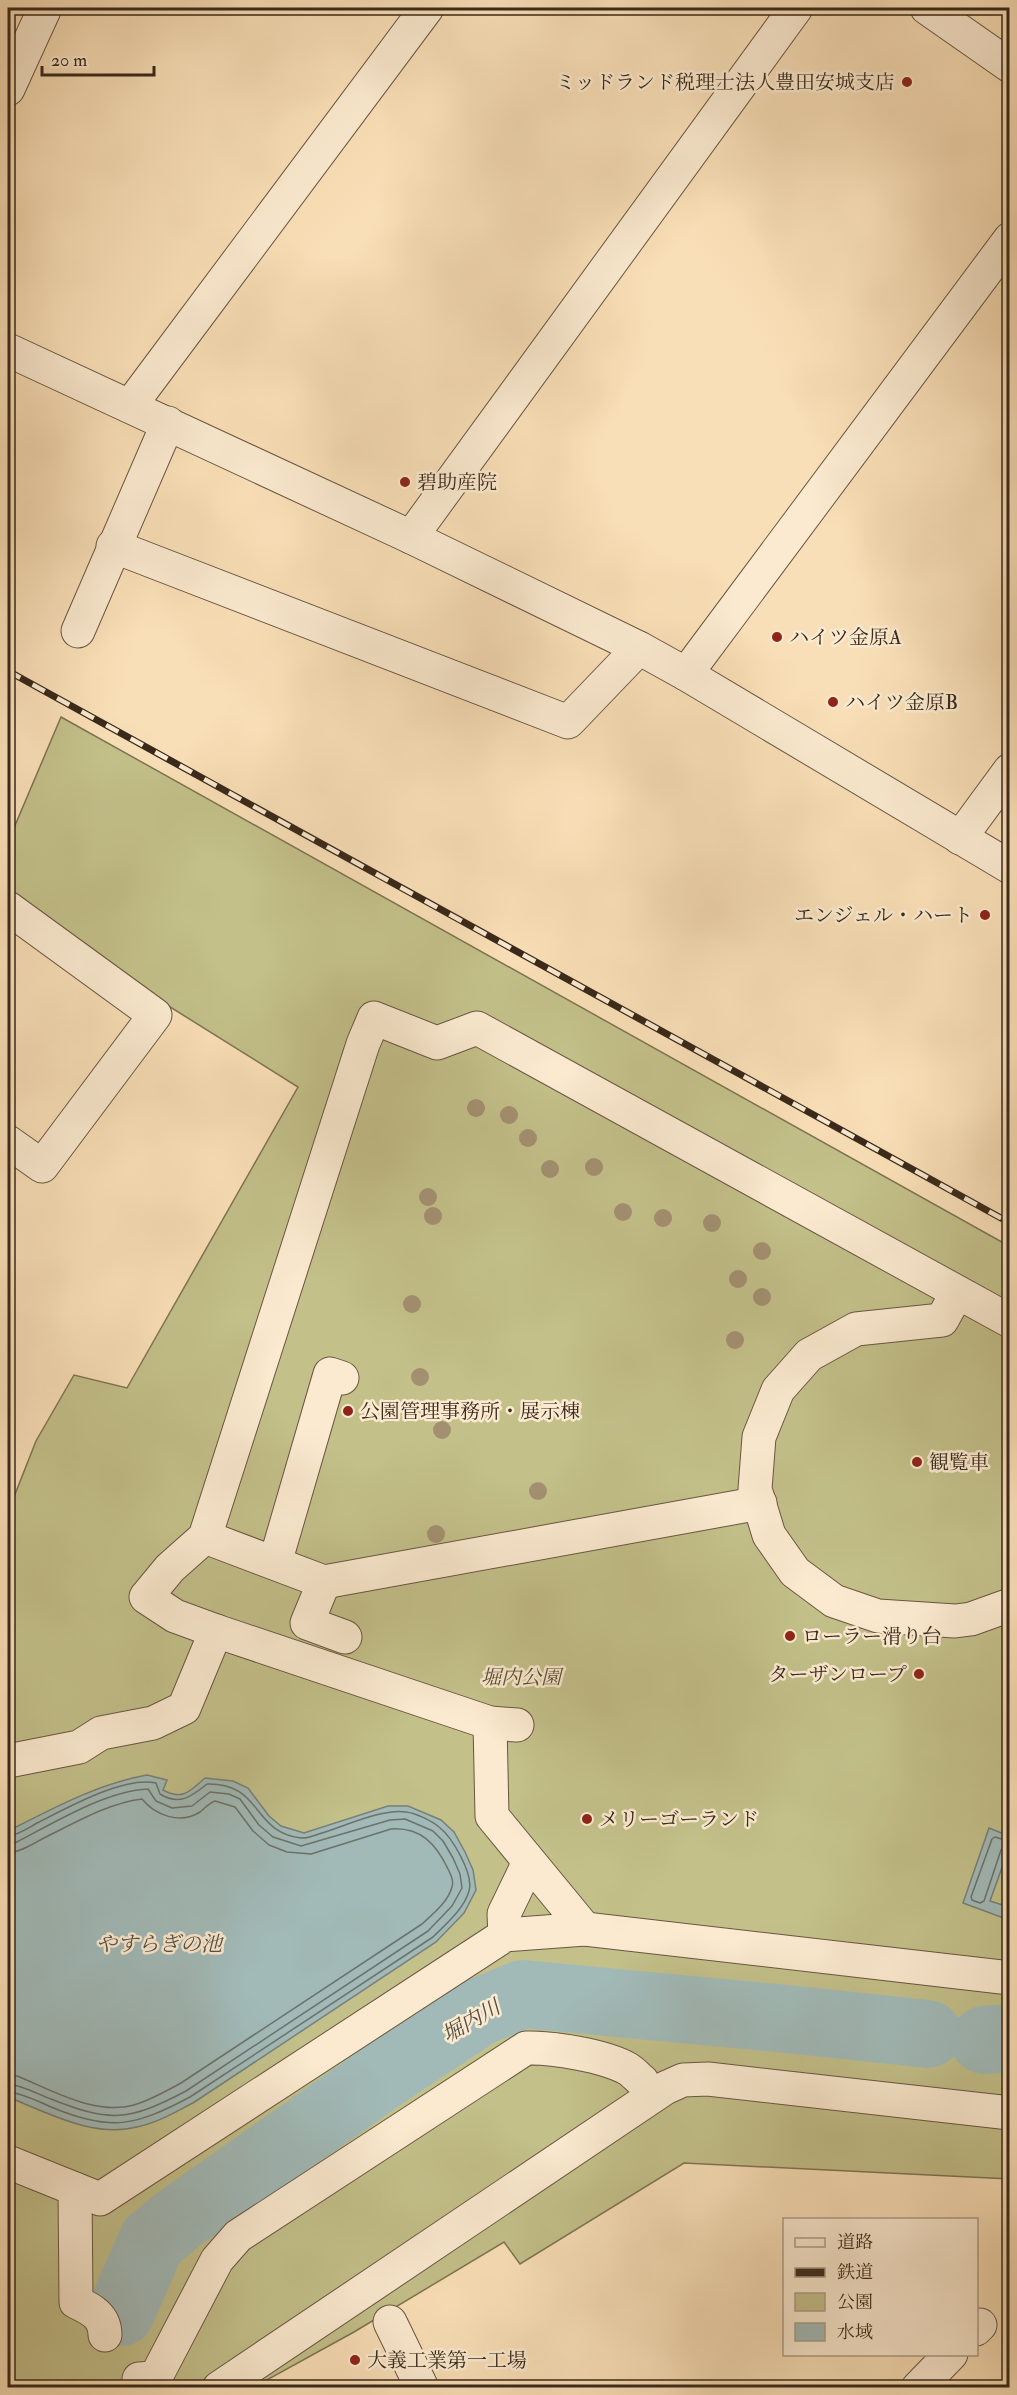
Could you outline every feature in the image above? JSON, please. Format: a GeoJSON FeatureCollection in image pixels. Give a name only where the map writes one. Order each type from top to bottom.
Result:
{"type":"FeatureCollection","features":[{"type":"Feature","properties":{"kind":"street"},"geometry":{"type":"LineString","coordinates":[[8,89],[45,8]]}},
{"type":"Feature","properties":{"kind":"street"},"geometry":{"type":"LineString","coordinates":[[129,406],[427,8]]}},
{"type":"Feature","properties":{"kind":"street"},"geometry":{"type":"LineString","coordinates":[[411,537],[796,8]]}},
{"type":"Feature","properties":{"kind":"street"},"geometry":{"type":"LineString","coordinates":[[927,8],[1010,66]]}},
{"type":"Feature","properties":{"kind":"street"},"geometry":{"type":"LineString","coordinates":[[686,674],[1010,239]]}},
{"type":"Feature","properties":{"kind":"street"},"geometry":{"type":"LineString","coordinates":[[8,350],[411,537],[639,648],[1010,867]]}},
{"type":"Feature","properties":{"kind":"street"},"geometry":{"type":"LineString","coordinates":[[78,631],[168,423]]}},
{"type":"Feature","properties":{"kind":"street"},"geometry":{"type":"LineString","coordinates":[[113,546],[568,722],[639,648]]}},
{"type":"Feature","properties":{"kind":"street"},"geometry":{"type":"LineString","coordinates":[[960,838],[1010,770]]}},
{"type":"Feature","properties":{"kind":"street"},"geometry":{"type":"LineString","coordinates":[[8,908],[155,1015],[42,1166],[8,1142]]}},
{"type":"Feature","properties":{"kind":"street"},"geometry":{"type":"LineString","coordinates":[[585,1929],[492,1816],[504,1724],[216,1631],[175,1616],[146,1597],[170,1568],[205,1537],[363,1044],[374,1018],[437,1043],[477,1028],[1010,1321]]}},
{"type":"Feature","properties":{"kind":"street"},"geometry":{"type":"LineString","coordinates":[[957,1293],[942,1320],[856,1329],[810,1355],[778,1390],[759,1437],[755,1489],[769,1535],[795,1572],[834,1601],[878,1616],[955,1621],[971,1619],[1010,1605]]}},
{"type":"Feature","properties":{"kind":"street"},"geometry":{"type":"LineString","coordinates":[[275,1563],[330,1374],[342,1378]]}},
{"type":"Feature","properties":{"kind":"street"},"geometry":{"type":"LineString","coordinates":[[205,1537],[324,1582],[760,1503]]}},
{"type":"Feature","properties":{"kind":"street"},"geometry":{"type":"LineString","coordinates":[[324,1582],[307,1623],[345,1637]]}},
{"type":"Feature","properties":{"kind":"street"},"geometry":{"type":"LineString","coordinates":[[8,1761],[79,1747],[101,1733],[153,1723],[184,1708],[216,1631]]}},
{"type":"Feature","properties":{"kind":"street"},"geometry":{"type":"LineString","coordinates":[[505,1935],[504,1914],[529,1862]]}},
{"type":"Feature","properties":{"kind":"street"},"geometry":{"type":"LineString","coordinates":[[8,2162],[100,2199],[505,1935],[585,1929],[1010,1978]]}},
{"type":"Feature","properties":{"kind":"street"},"geometry":{"type":"LineString","coordinates":[[139,2379],[153,2378],[159,2370],[217,2260],[238,2236],[526,2048],[532,2040],[546,2048],[602,2059],[628,2069],[642,2081]]}},
{"type":"Feature","properties":{"kind":"street"},"geometry":{"type":"LineString","coordinates":[[219,2388],[665,2088],[683,2080],[708,2079],[1010,2113]]}},
{"type":"Feature","properties":{"kind":"street"},"geometry":{"type":"LineString","coordinates":[[75,2189],[76,2302],[91,2309],[99,2316],[105,2335]]}},
{"type":"Feature","properties":{"kind":"street"},"geometry":{"type":"LineString","coordinates":[[390,2322],[422,2388]]}},
{"type":"Feature","properties":{"kind":"street"},"geometry":{"type":"LineString","coordinates":[[918,2388],[950,2356]]}},
{"type":"Feature","properties":{"kind":"green space","name":"堀内公園"},"geometry":{"type":"Polygon","coordinates":[[[61,717],[1009,1246],[1010,2179],[684,2163],[520,2264],[504,2242],[354,2332],[254,2387],[8,2387],[8,1512],[36,1441],[74,1375],[127,1388],[298,1087],[159,1000],[8,898],[8,842],[61,717]]]}},
{"type":"Feature","properties":{"kind":"water","name":"やすらぎの池"},"geometry":{"type":"Polygon","coordinates":[[[147,1775],[167,1780],[163,1790],[176,1795],[186,1793],[205,1778],[233,1781],[248,1788],[269,1816],[281,1826],[304,1833],[388,1806],[408,1806],[441,1820],[454,1832],[473,1870],[476,1890],[464,1913],[436,1942],[193,2103],[166,2117],[137,2127],[120,2130],[87,2127],[8,2097],[8,1831],[110,1784],[147,1775]]]}},
{"type":"Feature","properties":{"kind":"water"},"geometry":{"type":"Polygon","coordinates":[[[989,1828],[1009,1836],[1009,1848],[990,1901],[1009,1907],[1009,1920],[963,1903],[989,1828]]]}},
{"type":"Feature","properties":{"kind":"waterway","name":"堀内川"},"geometry":{"type":"LineString","coordinates":[[121,2312],[152,2241],[179,2219],[384,2075],[479,2012],[523,1994],[928,2034]]}},
{"type":"Feature","properties":{"kind":"waterway","name":"堀内川"},"geometry":{"type":"LineString","coordinates":[[984,2040],[1010,2038]]}},
{"type":"Feature","properties":{"kind":"railway"},"geometry":{"type":"LineString","coordinates":[[8,671],[1010,1223]]}},
{"type":"Feature","properties":{"kind":"place","name":"ミッドランド税理士法人豊田安城支店"},"geometry":{"type":"Point","coordinates":[907,82]}},
{"type":"Feature","properties":{"kind":"place","name":"碧助産院"},"geometry":{"type":"Point","coordinates":[405,482]}},
{"type":"Feature","properties":{"kind":"place","name":"ハイツ金原A"},"geometry":{"type":"Point","coordinates":[777,637]}},
{"type":"Feature","properties":{"kind":"place","name":"ハイツ金原B"},"geometry":{"type":"Point","coordinates":[833,702]}},
{"type":"Feature","properties":{"kind":"place","name":"エンジェル・ハート"},"geometry":{"type":"Point","coordinates":[985,915]}},
{"type":"Feature","properties":{"kind":"place","name":"公園管理事務所・展示棟"},"geometry":{"type":"Point","coordinates":[348,1411]}},
{"type":"Feature","properties":{"kind":"place","name":"観覧車"},"geometry":{"type":"Point","coordinates":[917,1462]}},
{"type":"Feature","properties":{"kind":"place","name":"ローラー滑り台"},"geometry":{"type":"Point","coordinates":[790,1636]}},
{"type":"Feature","properties":{"kind":"place","name":"ターザンロープ"},"geometry":{"type":"Point","coordinates":[919,1674]}},
{"type":"Feature","properties":{"kind":"place","name":"メリーゴーランド"},"geometry":{"type":"Point","coordinates":[587,1819]}},
{"type":"Feature","properties":{"kind":"place","name":"大義工業第一工場"},"geometry":{"type":"Point","coordinates":[355,2360]}}]}
